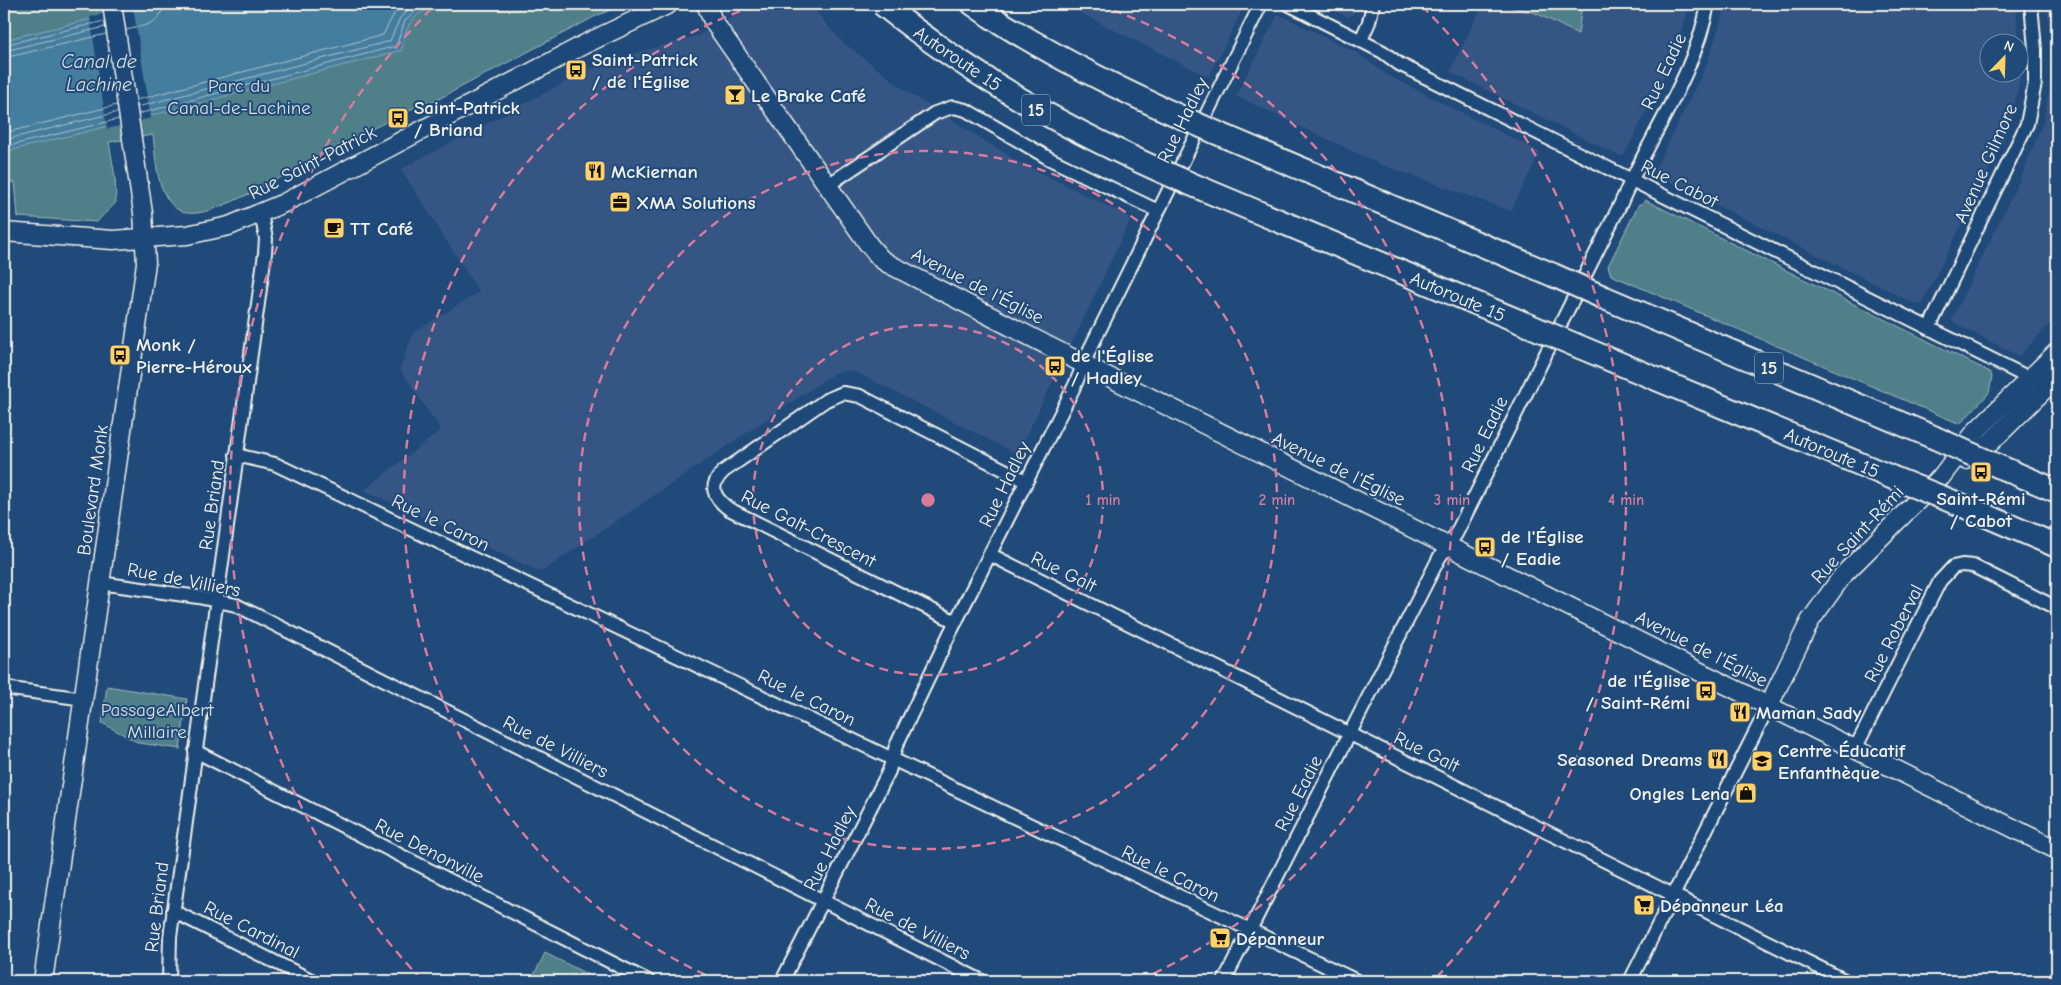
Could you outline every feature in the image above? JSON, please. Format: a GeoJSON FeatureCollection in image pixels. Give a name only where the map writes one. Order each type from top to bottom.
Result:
{"type":"FeatureCollection","features":[{"type":"Feature","properties":{"kind":"highway","name":"Autoroute 15"},"geometry":{"type":"LineString","coordinates":[[882,4],[954,58],[1038,110],[1119,153],[2057,546]]}},
{"type":"Feature","properties":{"kind":"highway","name":"15"},"geometry":{"type":"LineString","coordinates":[[972,4],[1090,75],[1145,102],[2057,491]]}},
{"type":"Feature","properties":{"kind":"main road","name":"Boulevard Monk"},"geometry":{"type":"LineString","coordinates":[[43,981],[146,263],[143,213],[112,4]]}},
{"type":"Feature","properties":{"kind":"main road","name":"Rue Saint-Patrick"},"geometry":{"type":"LineString","coordinates":[[4,232],[113,240],[188,235],[228,226],[284,203],[603,35],[669,4]]}},
{"type":"Feature","properties":{"kind":"main road","name":"Avenue de l'Église"},"geometry":{"type":"LineString","coordinates":[[706,4],[713,21],[869,245],[881,259],[1084,363],[2057,850]]}},
{"type":"Feature","properties":{"kind":"main road","name":"Rue Saint-Rémi"},"geometry":{"type":"LineString","coordinates":[[1769,705],[1802,636],[1828,594],[1854,563],[1941,477],[1976,431],[2057,352]]}},
{"type":"Feature","properties":{"kind":"main road","name":"Rue Saint-Rémi"},"geometry":{"type":"LineString","coordinates":[[1941,477],[1990,443],[2054,385]]}},
{"type":"Feature","properties":{"kind":"street","name":"Rue Hadley"},"geometry":{"type":"LineString","coordinates":[[782,981],[889,771],[896,746],[956,622],[1261,4]]}},
{"type":"Feature","properties":{"kind":"street","name":"Rue Cabot"},"geometry":{"type":"LineString","coordinates":[[1288,4],[1361,40],[1383,52],[1399,64],[1631,180],[2030,378],[2054,385]]}},
{"type":"Feature","properties":{"kind":"street"},"geometry":{"type":"LineString","coordinates":[[1361,40],[1369,22],[1373,4]]}},
{"type":"Feature","properties":{"kind":"street","name":"Rue Eadie"},"geometry":{"type":"LineString","coordinates":[[1224,981],[1439,558],[1456,534],[1690,61],[1703,28],[1708,4]]}},
{"type":"Feature","properties":{"kind":"street","name":"Avenue Gilmore"},"geometry":{"type":"LineString","coordinates":[[1929,328],[2027,124],[2035,83],[2035,49],[2031,4]]}},
{"type":"Feature","properties":{"kind":"street"},"geometry":{"type":"LineString","coordinates":[[828,185],[935,113],[953,107],[966,110],[1050,159],[1158,212]]}},
{"type":"Feature","properties":{"kind":"street","name":"Rue Briand"},"geometry":{"type":"LineString","coordinates":[[168,981],[173,911],[266,239],[261,213]]}},
{"type":"Feature","properties":{"kind":"street","name":"Rue Galt-Crescent"},"geometry":{"type":"LineString","coordinates":[[956,622],[729,509],[717,499],[714,491],[717,479],[724,471],[826,400],[843,393],[860,396],[1026,481]]}},
{"type":"Feature","properties":{"kind":"street","name":"Rue le Caron"},"geometry":{"type":"LineString","coordinates":[[236,455],[275,464],[1357,981]]}},
{"type":"Feature","properties":{"kind":"street","name":"Rue Galt"},"geometry":{"type":"LineString","coordinates":[[990,555],[1846,981]]}},
{"type":"Feature","properties":{"kind":"street","name":"Rue Roberval"},"geometry":{"type":"LineString","coordinates":[[1855,749],[1940,581],[1948,570],[1957,565],[1973,566],[2057,608]]}},
{"type":"Feature","properties":{"kind":"street","name":"Rue de Villiers"},"geometry":{"type":"LineString","coordinates":[[100,583],[236,605],[982,981]]}},
{"type":"Feature","properties":{"kind":"street"},"geometry":{"type":"LineString","coordinates":[[4,688],[84,699]]}},
{"type":"Feature","properties":{"kind":"street"},"geometry":{"type":"LineString","coordinates":[[1630,981],[1769,705]]}},
{"type":"Feature","properties":{"kind":"street","name":"Rue Denonville"},"geometry":{"type":"LineString","coordinates":[[195,751],[648,981]]}},
{"type":"Feature","properties":{"kind":"street","name":"Rue Cardinal"},"geometry":{"type":"LineString","coordinates":[[173,911],[313,981]]}},
{"type":"Feature","properties":{"kind":"shaded area"},"geometry":{"type":"Polygon","coordinates":[[[757,4],[809,4],[840,40],[909,93],[1017,161],[1131,218],[1017,454],[856,372],[841,371],[833,374],[541,572],[364,490],[441,430],[400,369],[413,333],[479,292],[401,169],[590,69],[639,52],[697,36],[757,4]]]}},
{"type":"Feature","properties":{"kind":"shaded area"},"geometry":{"type":"Polygon","coordinates":[[[1062,4],[1245,4],[1209,77],[1062,4]]]}},
{"type":"Feature","properties":{"kind":"shaded area"},"geometry":{"type":"Polygon","coordinates":[[[1319,4],[1356,4],[1353,14],[1348,17],[1319,4]]]}},
{"type":"Feature","properties":{"kind":"shaded area"},"geometry":{"type":"Polygon","coordinates":[[[1483,4],[1496,4],[1536,13],[1578,34],[1582,4],[1690,4],[1672,59],[1625,154],[1620,156],[1450,72],[1483,4]]]}},
{"type":"Feature","properties":{"kind":"shaded area"},"geometry":{"type":"Polygon","coordinates":[[[1725,4],[2016,4],[2018,32],[1978,32],[1978,82],[2019,82],[2012,117],[2004,139],[1922,304],[1918,305],[1656,175],[1654,171],[1707,64],[1725,4]]]}},
{"type":"Feature","properties":{"kind":"shaded area"},"geometry":{"type":"Polygon","coordinates":[[[2047,4],[2057,4],[2057,316],[2019,356],[1954,323],[1952,319],[2024,171],[2044,119],[2052,60],[2047,4]]]}},
{"type":"Feature","properties":{"kind":"shaded area"},"geometry":{"type":"Polygon","coordinates":[[[1278,14],[1359,54],[1385,74],[1540,152],[1511,211],[1380,164],[1236,96],[1278,14]]]}},
{"type":"Feature","properties":{"kind":"green space","name":"Parc du Canal-de-Lachine"},"geometry":{"type":"Polygon","coordinates":[[[4,4],[624,4],[594,17],[429,104],[427,101],[406,112],[404,108],[396,112],[397,114],[393,116],[394,118],[260,188],[207,211],[187,213],[180,211],[166,197],[159,177],[153,135],[109,142],[115,177],[116,202],[97,222],[18,217],[15,182],[4,183],[4,4]]]}},
{"type":"Feature","properties":{"kind":"green space"},"geometry":{"type":"Polygon","coordinates":[[[1496,4],[1582,4],[1578,34],[1536,13],[1496,4]]]}},
{"type":"Feature","properties":{"kind":"green space"},"geometry":{"type":"Polygon","coordinates":[[[1645,200],[1990,372],[1992,377],[1989,393],[1960,424],[1611,275],[1608,266],[1639,204],[1642,204],[1645,200]]]}},
{"type":"Feature","properties":{"kind":"green space","name":"PassageAlbert Millaire"},"geometry":{"type":"Polygon","coordinates":[[[107,686],[187,699],[180,749],[139,743],[102,723],[107,686]]]}},
{"type":"Feature","properties":{"kind":"green space"},"geometry":{"type":"Polygon","coordinates":[[[545,953],[601,981],[531,981],[545,953]]]}},
{"type":"Feature","properties":{"kind":"water","name":"Canal de Lachine"},"geometry":{"type":"Polygon","coordinates":[[[154,4],[449,4],[417,15],[407,28],[402,50],[4,152],[4,40],[154,4]]]}},
{"type":"Feature","properties":{"kind":"pier"},"geometry":{"type":"Polygon","coordinates":[[[133,6],[151,118],[107,129],[90,17],[133,6]]]}},
{"type":"Feature","properties":{"kind":"place","name":"Saint-Patrick / de l'Église"},"geometry":{"type":"Point","coordinates":[576,70]}},
{"type":"Feature","properties":{"kind":"place","name":"Le Brake Café"},"geometry":{"type":"Point","coordinates":[735,95]}},
{"type":"Feature","properties":{"kind":"place","name":"Saint-Patrick / Briand"},"geometry":{"type":"Point","coordinates":[398,118]}},
{"type":"Feature","properties":{"kind":"place","name":"McKiernan"},"geometry":{"type":"Point","coordinates":[595,171]}},
{"type":"Feature","properties":{"kind":"place","name":"XMA Solutions"},"geometry":{"type":"Point","coordinates":[620,202]}},
{"type":"Feature","properties":{"kind":"place","name":"TT Café"},"geometry":{"type":"Point","coordinates":[334,228]}},
{"type":"Feature","properties":{"kind":"place","name":"Monk / Pierre-Héroux"},"geometry":{"type":"Point","coordinates":[120,355]}},
{"type":"Feature","properties":{"kind":"place","name":"de l'Église / Hadley"},"geometry":{"type":"Point","coordinates":[1055,366]}},
{"type":"Feature","properties":{"kind":"place","name":"Saint-Rémi / Cabot"},"geometry":{"type":"Point","coordinates":[1981,472]}},
{"type":"Feature","properties":{"kind":"place","name":"de l'Église / Eadie"},"geometry":{"type":"Point","coordinates":[1485,547]}},
{"type":"Feature","properties":{"kind":"place","name":"de l'Église / Saint-Rémi"},"geometry":{"type":"Point","coordinates":[1706,691]}},
{"type":"Feature","properties":{"kind":"place","name":"Maman Sady"},"geometry":{"type":"Point","coordinates":[1740,712]}},
{"type":"Feature","properties":{"kind":"place","name":"Seasoned Dreams"},"geometry":{"type":"Point","coordinates":[1718,759]}},
{"type":"Feature","properties":{"kind":"place","name":"Centre Éducatif Enfanthèque"},"geometry":{"type":"Point","coordinates":[1762,761]}},
{"type":"Feature","properties":{"kind":"place","name":"Ongles Lena"},"geometry":{"type":"Point","coordinates":[1746,793]}},
{"type":"Feature","properties":{"kind":"place","name":"Dépanneur Léa"},"geometry":{"type":"Point","coordinates":[1644,905]}},
{"type":"Feature","properties":{"kind":"place","name":"Dépanneur"},"geometry":{"type":"Point","coordinates":[1220,938]}}]}
